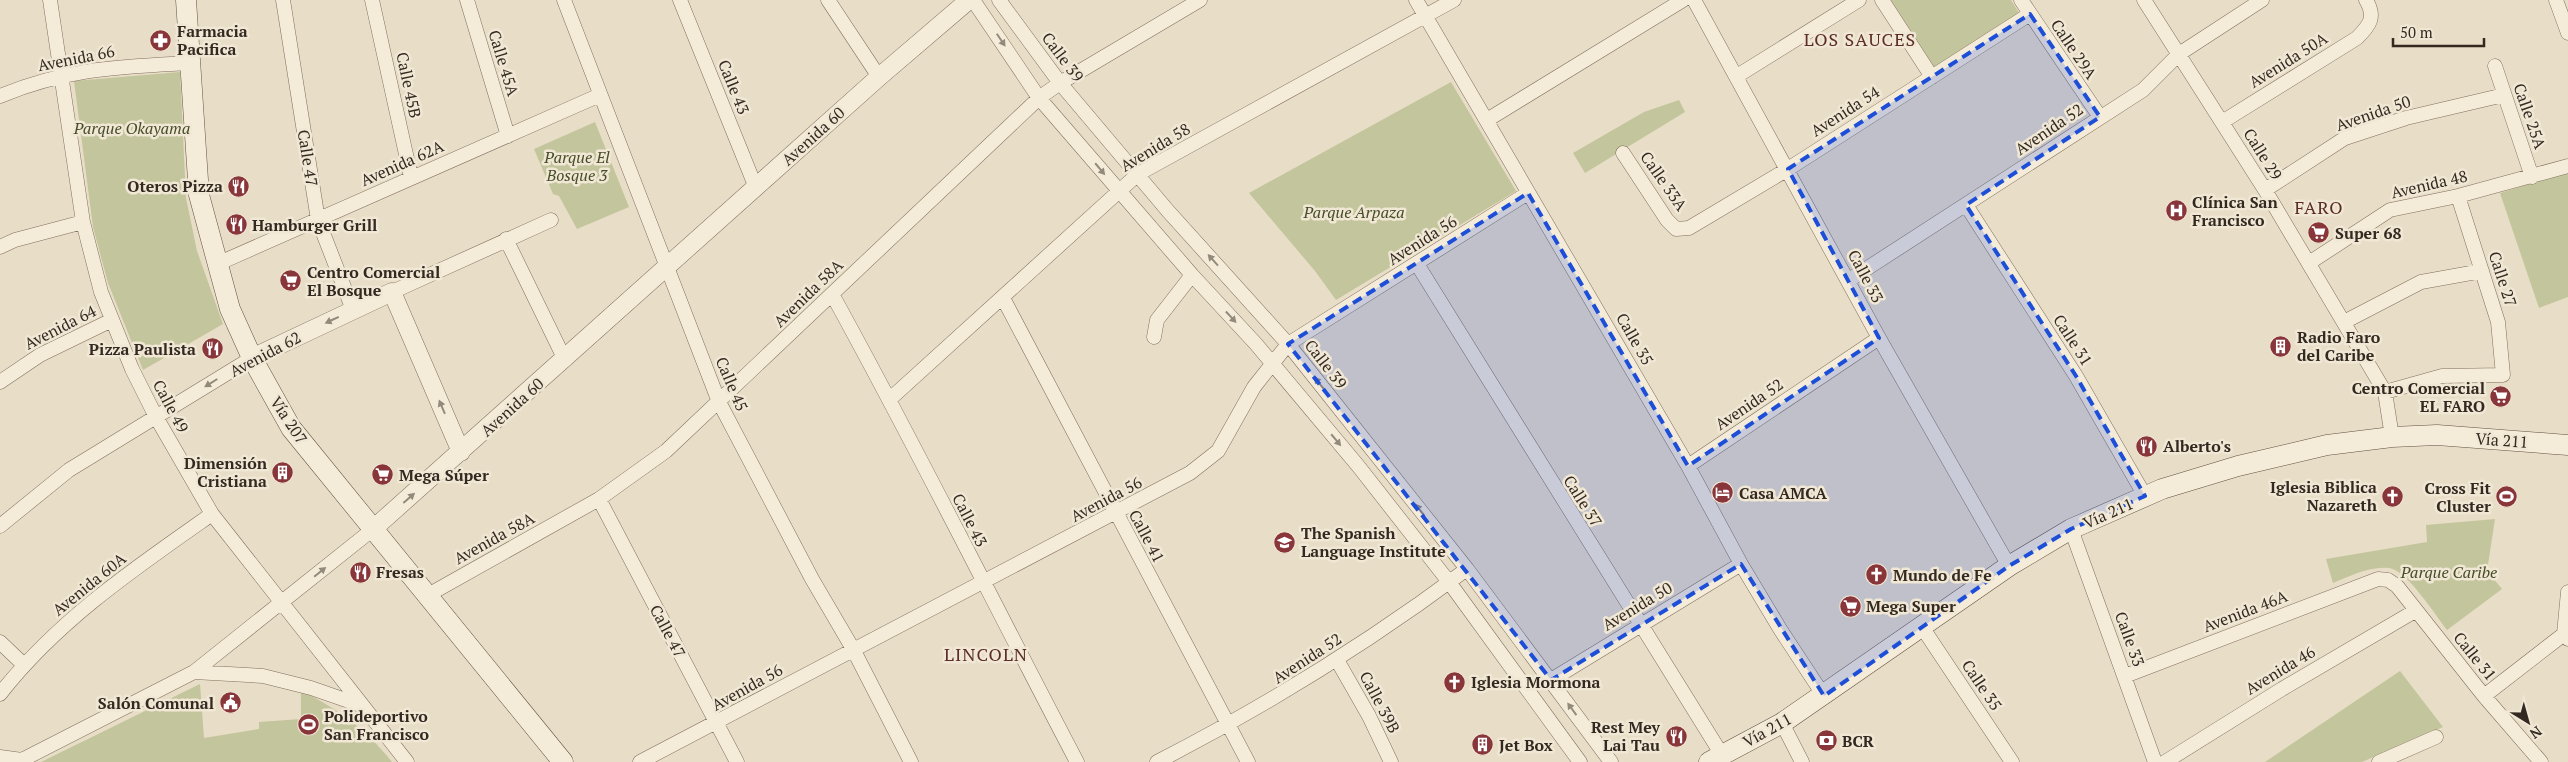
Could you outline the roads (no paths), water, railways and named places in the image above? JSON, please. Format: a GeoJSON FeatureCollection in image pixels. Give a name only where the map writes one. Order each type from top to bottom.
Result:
{"type":"FeatureCollection","features":[{"type":"Feature","properties":{"kind":"main road","name":"Vía 207"},"geometry":{"type":"LineString","coordinates":[[186,0],[199,195],[230,309],[252,358],[291,428],[372,530],[428,595],[564,762]]}},
{"type":"Feature","properties":{"kind":"main road","name":"Vía 211"},"geometry":{"type":"LineString","coordinates":[[1715,759],[1782,723],[1824,696],[2009,566],[2071,529],[2145,496],[2186,481],[2244,464],[2327,445],[2392,437],[2436,435],[2568,444]]}},
{"type":"Feature","properties":{"kind":"street","name":"Calle 49"},"geometry":{"type":"LineString","coordinates":[[50,0],[83,222],[101,292],[156,417],[212,514],[361,705],[408,762]]}},
{"type":"Feature","properties":{"kind":"street","name":"Calle 47"},"geometry":{"type":"LineString","coordinates":[[283,0],[318,220],[353,310]]}},
{"type":"Feature","properties":{"kind":"street","name":"Calle 45B"},"geometry":{"type":"LineString","coordinates":[[372,0],[411,177]]}},
{"type":"Feature","properties":{"kind":"street","name":"Calle 45A"},"geometry":{"type":"LineString","coordinates":[[467,0],[508,136]]}},
{"type":"Feature","properties":{"kind":"street","name":"Calle 45"},"geometry":{"type":"LineString","coordinates":[[564,0],[719,402],[812,579],[853,649],[911,762]]}},
{"type":"Feature","properties":{"kind":"street","name":"Calle 43"},"geometry":{"type":"LineString","coordinates":[[680,0],[756,188]]}},
{"type":"Feature","properties":{"kind":"street"},"geometry":{"type":"LineString","coordinates":[[828,0],[879,77]]}},
{"type":"Feature","properties":{"kind":"street","name":"Avenida 60"},"geometry":{"type":"LineString","coordinates":[[20,761],[194,672],[372,530],[879,77],[969,0]]}},
{"type":"Feature","properties":{"kind":"street"},"geometry":{"type":"LineString","coordinates":[[974,0],[1039,98],[1118,191],[1272,363],[1359,467],[1449,582],[1580,762]]}},
{"type":"Feature","properties":{"kind":"street","name":"Calle 39"},"geometry":{"type":"LineString","coordinates":[[999,0],[1060,83],[1288,344],[1467,569],[1611,762]]}},
{"type":"Feature","properties":{"kind":"street","name":"Avenida 58A"},"geometry":{"type":"LineString","coordinates":[[428,595],[599,499],[666,451],[1039,98],[1060,83],[1200,0]]}},
{"type":"Feature","properties":{"kind":"street","name":"Calle 35"},"geometry":{"type":"LineString","coordinates":[[1416,0],[1688,466],[1741,564],[1780,629],[1824,696]]}},
{"type":"Feature","properties":{"kind":"street","name":"Avenida 58"},"geometry":{"type":"LineString","coordinates":[[890,399],[1004,298],[1138,174],[1454,0]]}},
{"type":"Feature","properties":{"kind":"street"},"geometry":{"type":"LineString","coordinates":[[1487,120],[1683,0]]}},
{"type":"Feature","properties":{"kind":"street","name":"Calle 33"},"geometry":{"type":"LineString","coordinates":[[1694,0],[1849,280],[1879,338],[2009,566]]}},
{"type":"Feature","properties":{"kind":"street"},"geometry":{"type":"LineString","coordinates":[[1737,76],[1859,0]]}},
{"type":"Feature","properties":{"kind":"street"},"geometry":{"type":"LineString","coordinates":[[1882,0],[1932,77]]}},
{"type":"Feature","properties":{"kind":"street","name":"Calle 29A"},"geometry":{"type":"LineString","coordinates":[[2021,0],[2100,117]]}},
{"type":"Feature","properties":{"kind":"street","name":"Calle 29"},"geometry":{"type":"LineString","coordinates":[[2144,0],[2265,190],[2385,392],[2392,437]]}},
{"type":"Feature","properties":{"kind":"street","name":"Avenida 52"},"geometry":{"type":"LineString","coordinates":[[1849,280],[2143,90],[2179,54],[2262,0]]}},
{"type":"Feature","properties":{"kind":"street","name":"Avenida 50A"},"geometry":{"type":"LineString","coordinates":[[2222,122],[2357,38],[2370,25],[2372,16],[2366,0]]}},
{"type":"Feature","properties":{"kind":"street"},"geometry":{"type":"LineString","coordinates":[[2556,0],[2568,33]]}},
{"type":"Feature","properties":{"kind":"street","name":"Avenida 54"},"geometry":{"type":"LineString","coordinates":[[1676,228],[1689,228],[1788,169],[2030,14]]}},
{"type":"Feature","properties":{"kind":"street","name":"Avenida 66"},"geometry":{"type":"LineString","coordinates":[[0,96],[62,74],[103,67],[190,63]]}},
{"type":"Feature","properties":{"kind":"street","name":"Calle 25A"},"geometry":{"type":"LineString","coordinates":[[2496,66],[2532,177]]}},
{"type":"Feature","properties":{"kind":"street","name":"Avenida 62A"},"geometry":{"type":"LineString","coordinates":[[217,264],[600,95]]}},
{"type":"Feature","properties":{"kind":"street","name":"Avenida 50"},"geometry":{"type":"LineString","coordinates":[[2265,190],[2345,138],[2406,118],[2504,95]]}},
{"type":"Feature","properties":{"kind":"street","name":"Calle 33A"},"geometry":{"type":"LineString","coordinates":[[1623,153],[1667,220],[1676,228]]}},
{"type":"Feature","properties":{"kind":"street","name":"Avenida 48"},"geometry":{"type":"LineString","coordinates":[[2308,263],[2363,225],[2390,210],[2458,196],[2568,166]]}},
{"type":"Feature","properties":{"kind":"street","name":"Avenida 56"},"geometry":{"type":"LineString","coordinates":[[640,762],[717,724],[853,649],[1116,514],[1190,473],[1218,451],[1254,387],[1288,344],[1528,193]]}},
{"type":"Feature","properties":{"kind":"street","name":"Calle 27"},"geometry":{"type":"LineString","coordinates":[[2385,392],[2442,376],[2503,375],[2498,322],[2458,196]]}},
{"type":"Feature","properties":{"kind":"street","name":"Calle 31"},"geometry":{"type":"LineString","coordinates":[[1966,205],[2076,376],[2145,496]]}},
{"type":"Feature","properties":{"kind":"street","name":"Avenida 62"},"geometry":{"type":"LineString","coordinates":[[0,526],[68,470],[252,358],[506,239],[551,220]]}},
{"type":"Feature","properties":{"kind":"street"},"geometry":{"type":"LineString","coordinates":[[0,247],[15,240],[83,222]]}},
{"type":"Feature","properties":{"kind":"street"},"geometry":{"type":"LineString","coordinates":[[506,239],[564,360]]}},
{"type":"Feature","properties":{"kind":"street","name":"Calle 37"},"geometry":{"type":"LineString","coordinates":[[1417,264],[1639,625],[1715,759]]}},
{"type":"Feature","properties":{"kind":"street"},"geometry":{"type":"LineString","coordinates":[[2344,322],[2422,282],[2482,271]]}},
{"type":"Feature","properties":{"kind":"street"},"geometry":{"type":"LineString","coordinates":[[1154,337],[1157,320],[1192,275]]}},
{"type":"Feature","properties":{"kind":"street"},"geometry":{"type":"LineString","coordinates":[[392,292],[461,452]]}},
{"type":"Feature","properties":{"kind":"street","name":"Calle 43"},"geometry":{"type":"LineString","coordinates":[[832,294],[890,399],[983,583],[1077,762]]}},
{"type":"Feature","properties":{"kind":"street","name":"Calle 41"},"geometry":{"type":"LineString","coordinates":[[1004,298],[1248,762]]}},
{"type":"Feature","properties":{"kind":"street","name":"Avenida 64"},"geometry":{"type":"LineString","coordinates":[[0,382],[40,354],[112,320]]}},
{"type":"Feature","properties":{"kind":"street","name":"Avenida 52"},"geometry":{"type":"LineString","coordinates":[[1688,466],[1879,338]]}},
{"type":"Feature","properties":{"kind":"street","name":"Calle 47"},"geometry":{"type":"LineString","coordinates":[[599,499],[737,762]]}},
{"type":"Feature","properties":{"kind":"street","name":"Avenida 60A"},"geometry":{"type":"LineString","coordinates":[[0,694],[24,664],[82,608],[212,514]]}},
{"type":"Feature","properties":{"kind":"street","name":"Calle 33"},"geometry":{"type":"LineString","coordinates":[[2071,529],[2155,762]]}},
{"type":"Feature","properties":{"kind":"street","name":"Avenida 50"},"geometry":{"type":"LineString","coordinates":[[1551,680],[1741,564]]}},
{"type":"Feature","properties":{"kind":"street","name":"Avenida 52"},"geometry":{"type":"LineString","coordinates":[[1157,762],[1228,725],[1337,660],[1467,569]]}},
{"type":"Feature","properties":{"kind":"street","name":"Calle 31"},"geometry":{"type":"LineString","coordinates":[[2378,578],[2388,580],[2397,586],[2484,696],[2541,762]]}},
{"type":"Feature","properties":{"kind":"street","name":"Avenida 46A"},"geometry":{"type":"LineString","coordinates":[[2124,676],[2378,578]]}},
{"type":"Feature","properties":{"kind":"street"},"geometry":{"type":"LineString","coordinates":[[2484,696],[2566,636],[2568,592]]}},
{"type":"Feature","properties":{"kind":"street","name":"Avenida 46"},"geometry":{"type":"LineString","coordinates":[[2165,762],[2282,689],[2415,611]]}},
{"type":"Feature","properties":{"kind":"street","name":"Calle 35"},"geometry":{"type":"LineString","coordinates":[[1922,627],[2012,762]]}},
{"type":"Feature","properties":{"kind":"street"},"geometry":{"type":"LineString","coordinates":[[0,642],[24,664]]}},
{"type":"Feature","properties":{"kind":"street","name":"Calle 39B"},"geometry":{"type":"LineString","coordinates":[[1337,660],[1369,716],[1391,762]]}},
{"type":"Feature","properties":{"kind":"street"},"geometry":{"type":"LineString","coordinates":[[194,672],[263,676],[311,688],[361,705]]}},
{"type":"Feature","properties":{"kind":"street"},"geometry":{"type":"LineString","coordinates":[[1782,723],[1802,762]]}},
{"type":"Feature","properties":{"kind":"street"},"geometry":{"type":"LineString","coordinates":[[2379,762],[2436,737]]}},
{"type":"Feature","properties":{"kind":"street"},"geometry":{"type":"LineString","coordinates":[[0,757],[20,761]]}},
{"type":"Feature","properties":{"kind":"place","name":"Farmacia Pacifica"},"geometry":{"type":"Point","coordinates":[161,40]}},
{"type":"Feature","properties":{"kind":"place","name":"Oteros Pizza"},"geometry":{"type":"Point","coordinates":[239,186]}},
{"type":"Feature","properties":{"kind":"place","name":"Clínica San Francisco"},"geometry":{"type":"Point","coordinates":[2176,211]}},
{"type":"Feature","properties":{"kind":"place","name":"Hamburger Grill"},"geometry":{"type":"Point","coordinates":[236,225]}},
{"type":"Feature","properties":{"kind":"place","name":"Super 68"},"geometry":{"type":"Point","coordinates":[2319,233]}},
{"type":"Feature","properties":{"kind":"place","name":"Centro Comercial El Bosque"},"geometry":{"type":"Point","coordinates":[291,281]}},
{"type":"Feature","properties":{"kind":"place","name":"Radio Faro del Caribe"},"geometry":{"type":"Point","coordinates":[2281,346]}},
{"type":"Feature","properties":{"kind":"place","name":"Pizza Paulista"},"geometry":{"type":"Point","coordinates":[212,349]}},
{"type":"Feature","properties":{"kind":"place","name":"Centro Comercial EL FARO"},"geometry":{"type":"Point","coordinates":[2501,397]}},
{"type":"Feature","properties":{"kind":"place","name":"Alberto's"},"geometry":{"type":"Point","coordinates":[2147,446]}},
{"type":"Feature","properties":{"kind":"place","name":"Dimensión Cristiana"},"geometry":{"type":"Point","coordinates":[283,472]}},
{"type":"Feature","properties":{"kind":"place","name":"Mega Súper"},"geometry":{"type":"Point","coordinates":[383,475]}},
{"type":"Feature","properties":{"kind":"place","name":"Casa AMCA"},"geometry":{"type":"Point","coordinates":[1723,493]}},
{"type":"Feature","properties":{"kind":"place","name":"Iglesia Biblica Nazareth"},"geometry":{"type":"Point","coordinates":[2393,496]}},
{"type":"Feature","properties":{"kind":"place","name":"Cross Fit Cluster"},"geometry":{"type":"Point","coordinates":[2507,497]}},
{"type":"Feature","properties":{"kind":"place","name":"The Spanish Language Institute"},"geometry":{"type":"Point","coordinates":[1285,542]}},
{"type":"Feature","properties":{"kind":"place","name":"Fresas"},"geometry":{"type":"Point","coordinates":[360,572]}},
{"type":"Feature","properties":{"kind":"place","name":"Mundo de Fe"},"geometry":{"type":"Point","coordinates":[1877,575]}},
{"type":"Feature","properties":{"kind":"place","name":"Mega Super"},"geometry":{"type":"Point","coordinates":[1850,606]}},
{"type":"Feature","properties":{"kind":"place","name":"Iglesia Mormona"},"geometry":{"type":"Point","coordinates":[1455,682]}},
{"type":"Feature","properties":{"kind":"place","name":"Salón Comunal"},"geometry":{"type":"Point","coordinates":[230,703]}},
{"type":"Feature","properties":{"kind":"place","name":"Polideportivo San Francisco"},"geometry":{"type":"Point","coordinates":[308,725]}},
{"type":"Feature","properties":{"kind":"place","name":"Rest Mey Lai Tau"},"geometry":{"type":"Point","coordinates":[1676,736]}},
{"type":"Feature","properties":{"kind":"place","name":"BCR"},"geometry":{"type":"Point","coordinates":[1826,741]}},
{"type":"Feature","properties":{"kind":"place","name":"Jet Box"},"geometry":{"type":"Point","coordinates":[1483,745]}},
{"type":"Feature","properties":{"kind":"district","name":"LOS SAUCES"},"geometry":{"type":"Point","coordinates":[1860,40]}},
{"type":"Feature","properties":{"kind":"district","name":"FARO"},"geometry":{"type":"Point","coordinates":[2319,208]}},
{"type":"Feature","properties":{"kind":"district","name":"LINCOLN"},"geometry":{"type":"Point","coordinates":[986,655]}},
{"type":"Feature","properties":{"kind":"park label","name":"Parque Okayama"},"geometry":{"type":"Point","coordinates":[132,128]}},
{"type":"Feature","properties":{"kind":"park label","name":"Parque El Bosque 3"},"geometry":{"type":"Point","coordinates":[577,166]}},
{"type":"Feature","properties":{"kind":"park label","name":"Parque Arpaza"},"geometry":{"type":"Point","coordinates":[1354,212]}},
{"type":"Feature","properties":{"kind":"park label","name":"Parque Caribe"},"geometry":{"type":"Point","coordinates":[2449,572]}}]}
